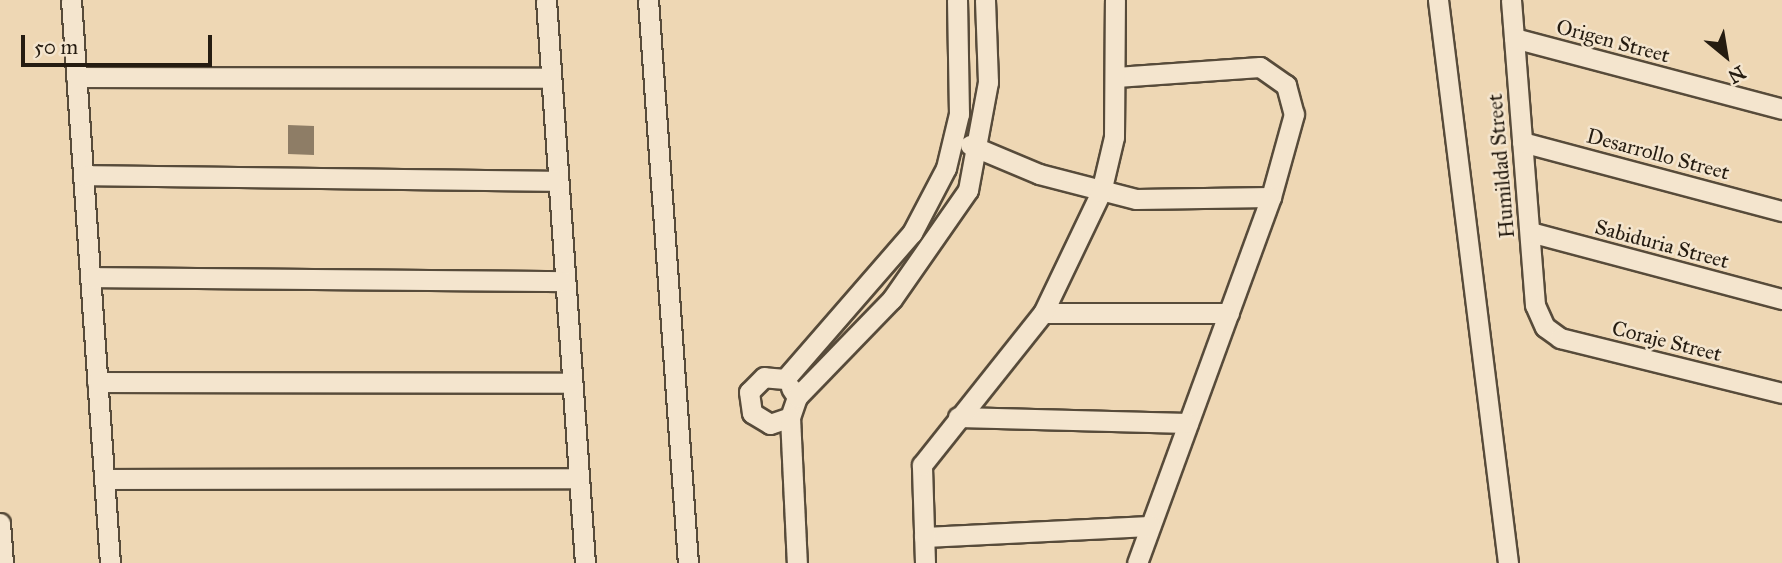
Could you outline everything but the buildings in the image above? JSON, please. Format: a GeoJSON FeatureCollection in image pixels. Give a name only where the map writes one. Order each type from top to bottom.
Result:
{"type":"FeatureCollection","features":[{"type":"Feature","properties":{"kind":"street"},"geometry":{"type":"LineString","coordinates":[[71,0],[110,563]]}},
{"type":"Feature","properties":{"kind":"street"},"geometry":{"type":"LineString","coordinates":[[546,0],[585,563]]}},
{"type":"Feature","properties":{"kind":"street"},"geometry":{"type":"LineString","coordinates":[[648,0],[688,563]]}},
{"type":"Feature","properties":{"kind":"street"},"geometry":{"type":"LineString","coordinates":[[785,379],[912,233],[956,140],[957,0]]}},
{"type":"Feature","properties":{"kind":"street"},"geometry":{"type":"LineString","coordinates":[[797,563],[790,417],[797,397],[892,299],[968,190],[979,149],[988,82],[985,0]]}},
{"type":"Feature","properties":{"kind":"street"},"geometry":{"type":"LineString","coordinates":[[925,563],[922,465],[1043,313],[1101,192],[1114,137],[1115,0]]}},
{"type":"Feature","properties":{"kind":"street"},"geometry":{"type":"LineString","coordinates":[[1438,0],[1508,563]]}},
{"type":"Feature","properties":{"kind":"street","name":"Humildad Street"},"geometry":{"type":"LineString","coordinates":[[1511,0],[1535,305],[1545,327]]}},
{"type":"Feature","properties":{"kind":"street","name":"Origen Street"},"geometry":{"type":"LineString","coordinates":[[1514,38],[1782,109]]}},
{"type":"Feature","properties":{"kind":"street"},"geometry":{"type":"LineString","coordinates":[[1116,76],[1243,65],[1277,73],[1294,114],[1271,197],[1137,563]]}},
{"type":"Feature","properties":{"kind":"street"},"geometry":{"type":"LineString","coordinates":[[76,77],[551,78]]}},
{"type":"Feature","properties":{"kind":"street"},"geometry":{"type":"LineString","coordinates":[[956,140],[1101,192],[1177,203],[1271,197]]}},
{"type":"Feature","properties":{"kind":"street","name":"Desarrollo Street"},"geometry":{"type":"LineString","coordinates":[[1522,142],[1782,211]]}},
{"type":"Feature","properties":{"kind":"street"},"geometry":{"type":"LineString","coordinates":[[83,175],[558,181]]}},
{"type":"Feature","properties":{"kind":"street","name":"Sabiduria Street"},"geometry":{"type":"LineString","coordinates":[[1530,232],[1782,299]]}},
{"type":"Feature","properties":{"kind":"street"},"geometry":{"type":"LineString","coordinates":[[90,277],[565,281]]}},
{"type":"Feature","properties":{"kind":"street"},"geometry":{"type":"LineString","coordinates":[[1043,313],[1229,313]]}},
{"type":"Feature","properties":{"kind":"street","name":"Coraje Street"},"geometry":{"type":"LineString","coordinates":[[1545,327],[1560,338],[1782,393]]}},
{"type":"Feature","properties":{"kind":"street"},"geometry":{"type":"LineString","coordinates":[[785,379],[764,377],[749,392],[752,413],[770,424],[790,417]]}},
{"type":"Feature","properties":{"kind":"street"},"geometry":{"type":"LineString","coordinates":[[785,379],[797,397]]}},
{"type":"Feature","properties":{"kind":"street"},"geometry":{"type":"LineString","coordinates":[[97,383],[572,383]]}},
{"type":"Feature","properties":{"kind":"street"},"geometry":{"type":"LineString","coordinates":[[958,418],[1188,423]]}},
{"type":"Feature","properties":{"kind":"street"},"geometry":{"type":"LineString","coordinates":[[104,479],[579,478]]}},
{"type":"Feature","properties":{"kind":"street"},"geometry":{"type":"LineString","coordinates":[[0,523],[3,563]]}},
{"type":"Feature","properties":{"kind":"street"},"geometry":{"type":"LineString","coordinates":[[923,537],[1150,526]]}}]}
